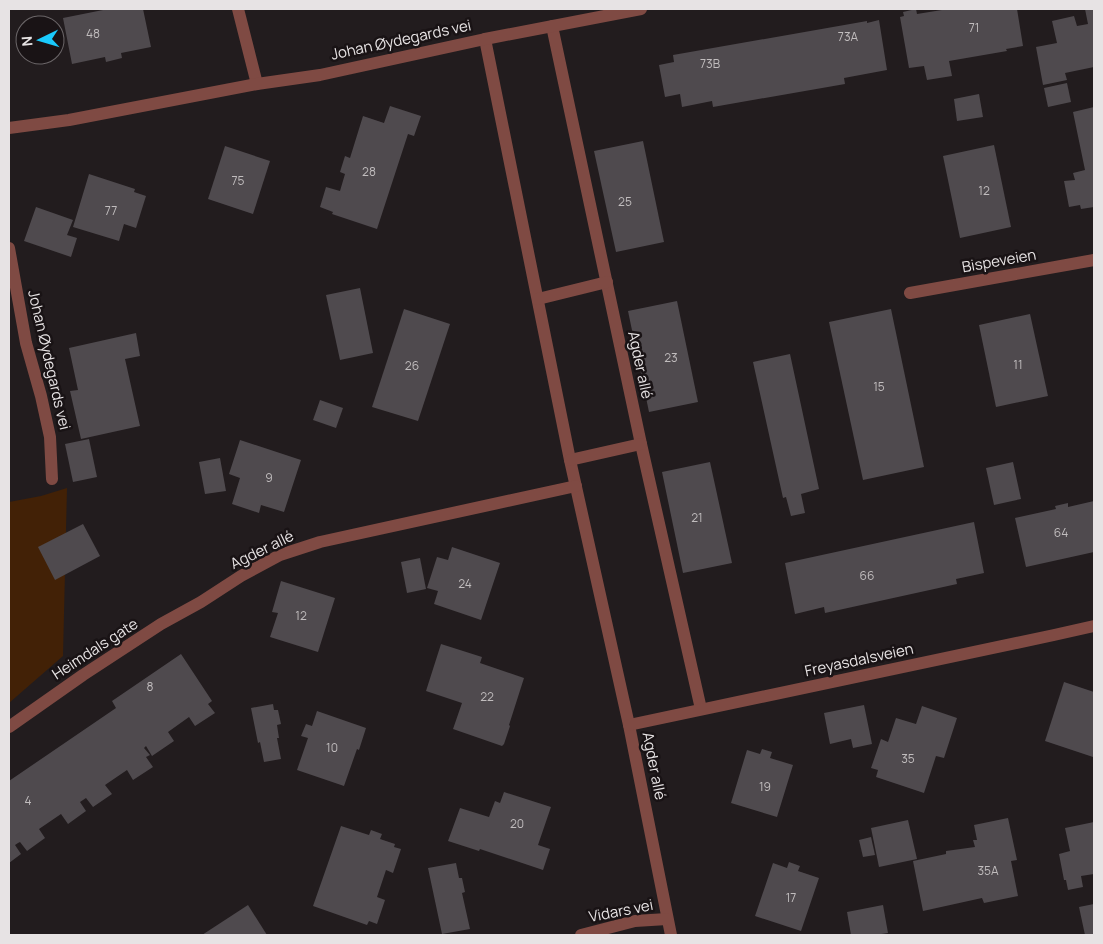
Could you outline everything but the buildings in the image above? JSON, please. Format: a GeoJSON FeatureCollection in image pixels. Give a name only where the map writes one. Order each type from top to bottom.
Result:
{"type":"FeatureCollection","features":[{"type":"Feature","properties":{"kind":"street"},"geometry":{"type":"LineString","coordinates":[[238,9],[257,84]]}},
{"type":"Feature","properties":{"kind":"street","name":"Johan Øydegards vei"},"geometry":{"type":"LineString","coordinates":[[9,128],[68,120],[320,74],[485,39],[641,9]]}},
{"type":"Feature","properties":{"kind":"street","name":"Agder allé"},"geometry":{"type":"LineString","coordinates":[[552,26],[640,444],[701,709]]}},
{"type":"Feature","properties":{"kind":"street","name":"Agder allé"},"geometry":{"type":"LineString","coordinates":[[485,39],[570,460],[629,725],[671,935]]}},
{"type":"Feature","properties":{"kind":"street","name":"Johan Øydegards vei"},"geometry":{"type":"LineString","coordinates":[[9,248],[26,342],[50,437],[52,479]]}},
{"type":"Feature","properties":{"kind":"street","name":"Bispeveien"},"geometry":{"type":"LineString","coordinates":[[910,293],[1094,260]]}},
{"type":"Feature","properties":{"kind":"street"},"geometry":{"type":"LineString","coordinates":[[538,299],[606,282]]}},
{"type":"Feature","properties":{"kind":"street"},"geometry":{"type":"LineString","coordinates":[[570,460],[640,444]]}},
{"type":"Feature","properties":{"kind":"street","name":"Agder allé"},"geometry":{"type":"LineString","coordinates":[[201,602],[240,576],[280,556],[320,542],[576,486]]}},
{"type":"Feature","properties":{"kind":"street","name":"Heimdals gate"},"geometry":{"type":"LineString","coordinates":[[9,727],[161,624],[201,602]]}},
{"type":"Feature","properties":{"kind":"street","name":"Freyasdalsveien"},"geometry":{"type":"LineString","coordinates":[[629,725],[1094,626]]}},
{"type":"Feature","properties":{"kind":"street","name":"Vidars vei"},"geometry":{"type":"LineString","coordinates":[[580,935],[635,921],[667,919]]}},
{"type":"Feature","properties":{"kind":"shaded area"},"geometry":{"type":"Polygon","coordinates":[[[67,488],[63,656],[9,703],[9,502],[41,496],[67,488]]]}}]}
